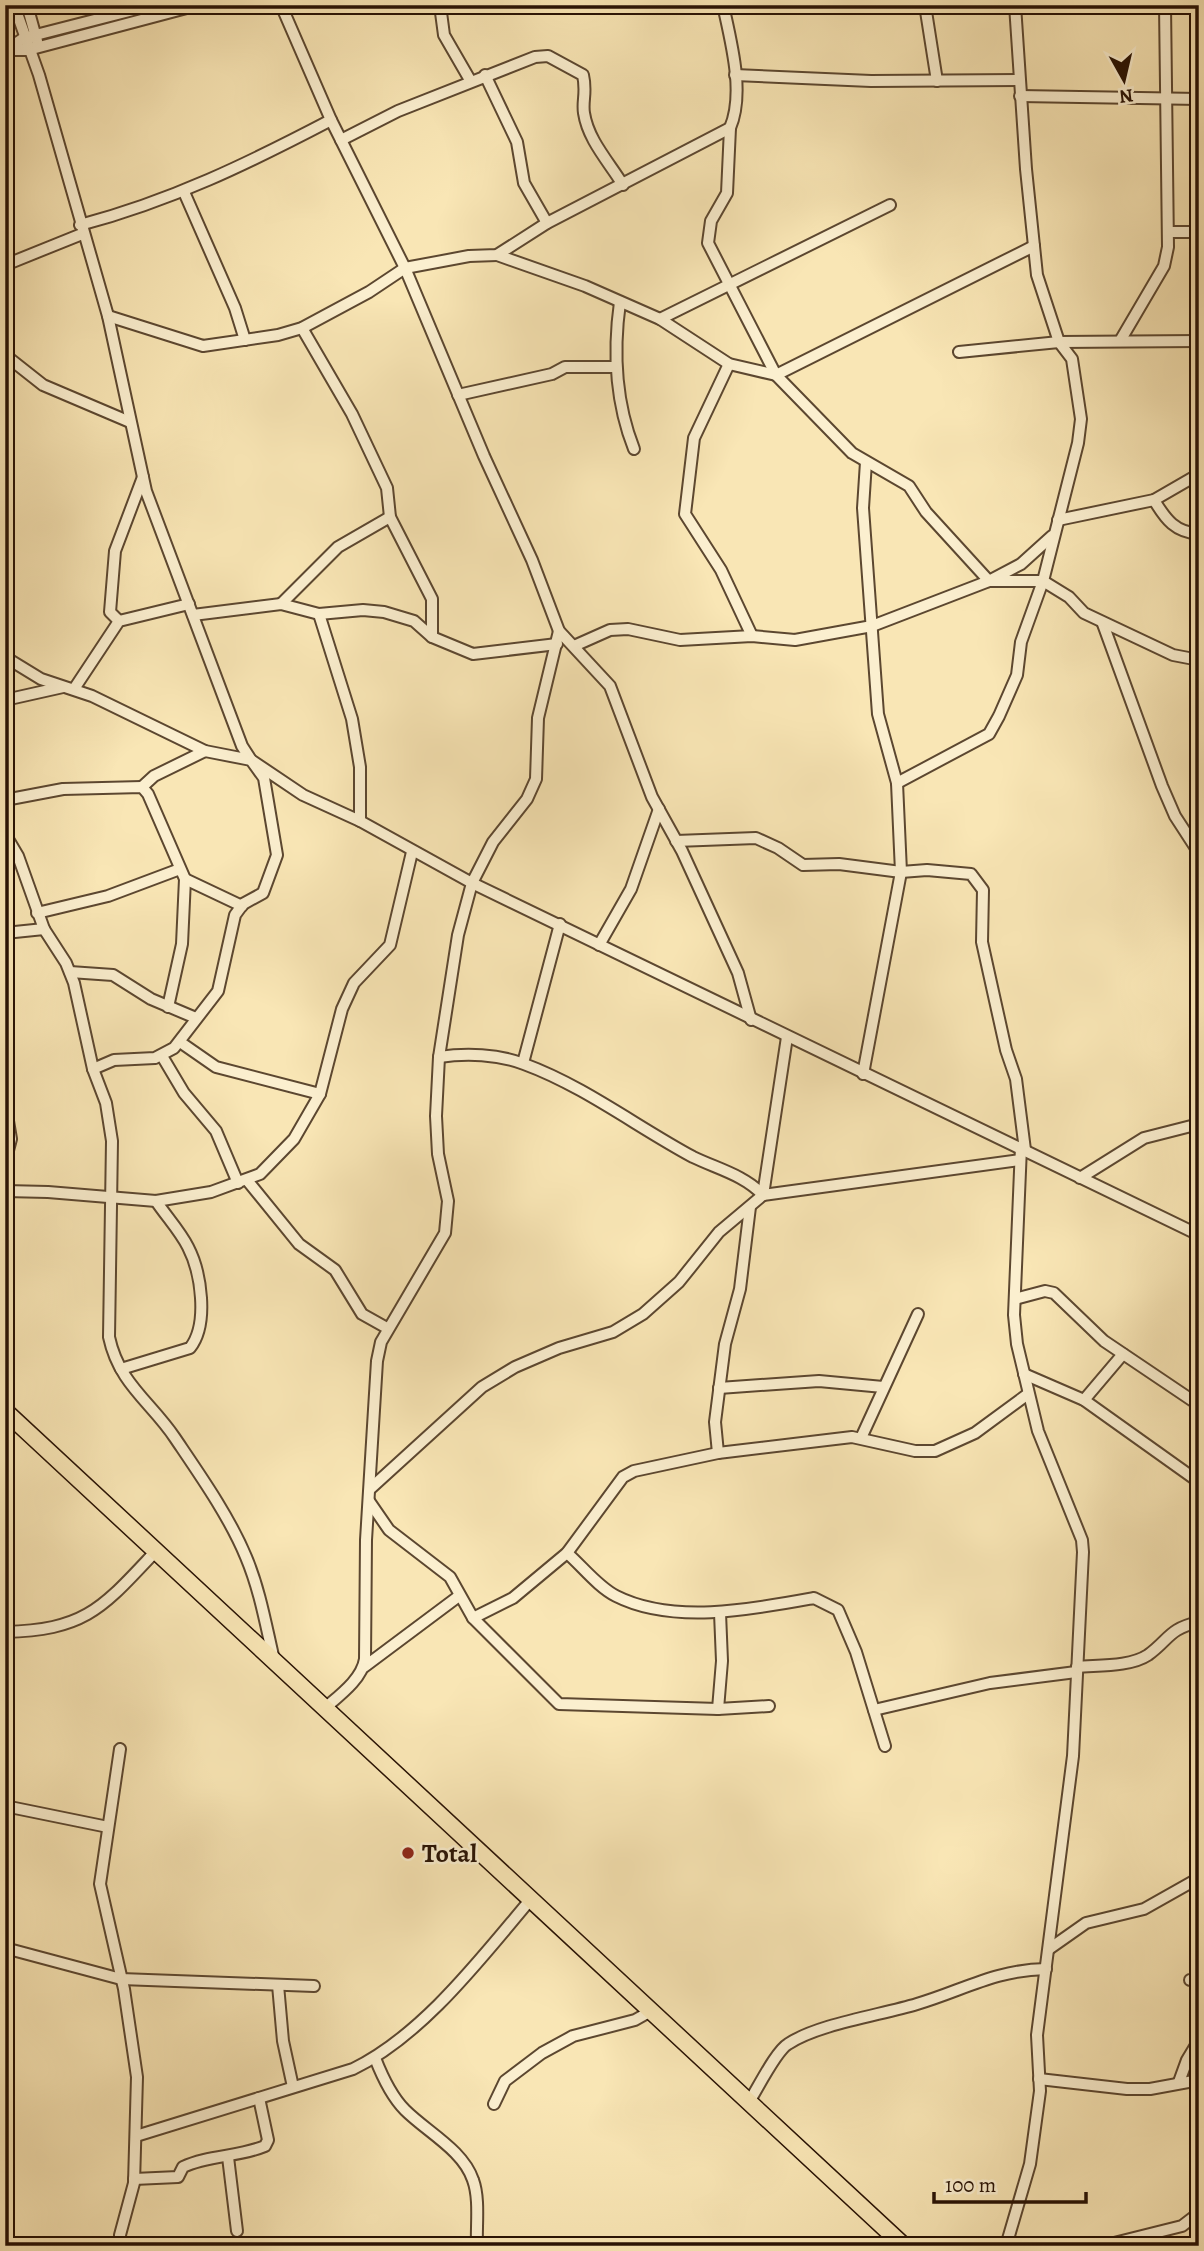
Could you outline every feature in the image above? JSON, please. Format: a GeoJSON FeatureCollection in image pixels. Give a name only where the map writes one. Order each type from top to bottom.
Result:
{"type":"FeatureCollection","features":[{"type":"Feature","properties":{"kind":"highway"},"geometry":{"type":"LineString","coordinates":[[5,1411],[904,2246]]}},
{"type":"Feature","properties":{"kind":"street"},"geometry":{"type":"LineString","coordinates":[[14,5],[24,38],[34,49]]}},
{"type":"Feature","properties":{"kind":"street"},"geometry":{"type":"LineString","coordinates":[[27,5],[36,35],[34,49],[39,75],[81,230],[108,316],[143,477],[226,707],[242,746],[264,778],[277,855],[263,893],[242,906],[235,915],[218,991],[180,1042],[162,1056],[114,1060],[93,1069]]}},
{"type":"Feature","properties":{"kind":"street"},"geometry":{"type":"LineString","coordinates":[[7,50],[24,38],[153,5]]}},
{"type":"Feature","properties":{"kind":"street"},"geometry":{"type":"LineString","coordinates":[[7,50],[34,49],[198,5]]}},
{"type":"Feature","properties":{"kind":"street"},"geometry":{"type":"LineString","coordinates":[[281,5],[331,120],[404,268],[532,560],[559,631],[610,686],[659,809],[738,973],[751,1020]]}},
{"type":"Feature","properties":{"kind":"street"},"geometry":{"type":"LineString","coordinates":[[440,5],[444,35],[470,80]]}},
{"type":"Feature","properties":{"kind":"street"},"geometry":{"type":"LineString","coordinates":[[723,5],[735,75],[734,119],[730,128],[727,193],[711,221],[708,243],[776,374],[845,447],[909,486],[926,513],[989,581],[1043,581],[1069,597],[1084,613],[1173,654],[1199,660]]}},
{"type":"Feature","properties":{"kind":"street"},"geometry":{"type":"LineString","coordinates":[[925,5],[937,81]]}},
{"type":"Feature","properties":{"kind":"street"},"geometry":{"type":"LineString","coordinates":[[897,783],[989,734],[1017,675],[1021,642],[1043,581],[1081,419],[1072,359],[1059,342],[1037,275],[1020,96],[1015,5]]}},
{"type":"Feature","properties":{"kind":"street"},"geometry":{"type":"LineString","coordinates":[[1120,341],[1164,266],[1169,232],[1165,5]]}},
{"type":"Feature","properties":{"kind":"street"},"geometry":{"type":"LineString","coordinates":[[341,140],[398,111],[470,80],[548,56],[583,75],[587,91],[583,110],[592,139],[623,185]]}},
{"type":"Feature","properties":{"kind":"street"},"geometry":{"type":"LineString","coordinates":[[485,75],[516,142],[524,183],[547,223]]}},
{"type":"Feature","properties":{"kind":"street"},"geometry":{"type":"LineString","coordinates":[[735,75],[937,81],[1019,80]]}},
{"type":"Feature","properties":{"kind":"street"},"geometry":{"type":"LineString","coordinates":[[1020,96],[1199,99]]}},
{"type":"Feature","properties":{"kind":"street"},"geometry":{"type":"LineString","coordinates":[[5,265],[81,230],[184,192],[331,120]]}},
{"type":"Feature","properties":{"kind":"street"},"geometry":{"type":"LineString","coordinates":[[497,255],[547,223],[730,128]]}},
{"type":"Feature","properties":{"kind":"street"},"geometry":{"type":"LineString","coordinates":[[184,192],[235,308],[244,340]]}},
{"type":"Feature","properties":{"kind":"street"},"geometry":{"type":"LineString","coordinates":[[660,319],[729,282],[890,205]]}},
{"type":"Feature","properties":{"kind":"street"},"geometry":{"type":"LineString","coordinates":[[1169,232],[1199,232]]}},
{"type":"Feature","properties":{"kind":"street"},"geometry":{"type":"LineString","coordinates":[[108,316],[202,346],[244,340],[302,328],[369,292],[404,268],[469,256],[497,255],[660,319],[729,364],[776,374],[1034,246]]}},
{"type":"Feature","properties":{"kind":"street"},"geometry":{"type":"LineString","coordinates":[[620,302],[616,366],[618,396],[634,449]]}},
{"type":"Feature","properties":{"kind":"street"},"geometry":{"type":"LineString","coordinates":[[302,328],[352,414],[387,488],[390,517],[432,599],[432,638]]}},
{"type":"Feature","properties":{"kind":"street"},"geometry":{"type":"LineString","coordinates":[[959,352],[1059,342],[1199,341]]}},
{"type":"Feature","properties":{"kind":"street"},"geometry":{"type":"LineString","coordinates":[[5,355],[43,386],[130,422]]}},
{"type":"Feature","properties":{"kind":"street"},"geometry":{"type":"LineString","coordinates":[[729,364],[694,438],[685,514],[721,570],[752,636]]}},
{"type":"Feature","properties":{"kind":"street"},"geometry":{"type":"LineString","coordinates":[[458,395],[552,374],[565,367],[616,366]]}},
{"type":"Feature","properties":{"kind":"street"},"geometry":{"type":"LineString","coordinates":[[863,1074],[901,872],[897,783],[878,714],[863,508],[866,462]]}},
{"type":"Feature","properties":{"kind":"street"},"geometry":{"type":"LineString","coordinates":[[1058,520],[1154,500],[1199,474]]}},
{"type":"Feature","properties":{"kind":"street"},"geometry":{"type":"LineString","coordinates":[[119,621],[110,612],[115,551],[143,477]]}},
{"type":"Feature","properties":{"kind":"street"},"geometry":{"type":"LineString","coordinates":[[1154,500],[1167,520],[1182,533],[1199,534]]}},
{"type":"Feature","properties":{"kind":"street"},"geometry":{"type":"LineString","coordinates":[[281,604],[338,547],[390,517]]}},
{"type":"Feature","properties":{"kind":"street"},"geometry":{"type":"LineString","coordinates":[[574,646],[610,630],[628,629],[680,640],[752,636],[795,640],[872,625],[989,581],[1021,564],[1054,534]]}},
{"type":"Feature","properties":{"kind":"street"},"geometry":{"type":"LineString","coordinates":[[5,700],[68,688],[119,621],[191,610],[281,604],[319,614],[363,610],[384,612],[414,621],[432,638],[473,654],[557,644]]}},
{"type":"Feature","properties":{"kind":"street"},"geometry":{"type":"LineString","coordinates":[[319,614],[352,719],[360,767],[360,821]]}},
{"type":"Feature","properties":{"kind":"street"},"geometry":{"type":"LineString","coordinates":[[1103,622],[1161,786],[1175,816],[1199,853]]}},
{"type":"Feature","properties":{"kind":"street"},"geometry":{"type":"LineString","coordinates":[[363,1667],[367,1533],[377,1361],[387,1328],[445,1233],[449,1217],[438,1154],[439,1057],[458,936],[472,883],[493,842],[532,790],[538,768],[538,718],[559,631]]}},
{"type":"Feature","properties":{"kind":"street"},"geometry":{"type":"LineString","coordinates":[[5,657],[41,679],[68,688],[205,751],[251,760],[303,795],[360,821],[472,883],[1022,1152],[1199,1235]]}},
{"type":"Feature","properties":{"kind":"street"},"geometry":{"type":"LineString","coordinates":[[5,800],[63,789],[142,787],[154,776],[205,751]]}},
{"type":"Feature","properties":{"kind":"street"},"geometry":{"type":"LineString","coordinates":[[142,787],[148,794],[182,874],[182,944],[168,1006]]}},
{"type":"Feature","properties":{"kind":"street"},"geometry":{"type":"LineString","coordinates":[[599,945],[631,889],[659,809]]}},
{"type":"Feature","properties":{"kind":"street"},"geometry":{"type":"LineString","coordinates":[[5,834],[18,856],[44,929],[70,972],[93,1069],[110,1123],[109,1338],[121,1368],[136,1394],[174,1437],[241,1545],[258,1592],[274,1661]]}},
{"type":"Feature","properties":{"kind":"street"},"geometry":{"type":"LineString","coordinates":[[676,841],[756,838],[803,865],[839,864],[901,872],[927,870],[971,874],[983,890],[982,943],[1000,1026],[1016,1079],[1022,1152],[1015,1299],[1017,1344],[1038,1431],[1082,1540],[1073,1756],[1037,2035],[1039,2079],[1030,2164],[1006,2246]]}},
{"type":"Feature","properties":{"kind":"street"},"geometry":{"type":"LineString","coordinates":[[5,1191],[156,1201],[211,1192],[260,1174],[294,1139],[320,1094],[346,1000],[354,983],[390,945],[412,852]]}},
{"type":"Feature","properties":{"kind":"street"},"geometry":{"type":"LineString","coordinates":[[37,914],[73,907],[182,874],[242,906]]}},
{"type":"Feature","properties":{"kind":"street"},"geometry":{"type":"LineString","coordinates":[[523,1063],[560,925]]}},
{"type":"Feature","properties":{"kind":"street"},"geometry":{"type":"LineString","coordinates":[[5,933],[44,929]]}},
{"type":"Feature","properties":{"kind":"street"},"geometry":{"type":"LineString","coordinates":[[70,972],[113,975],[168,1006],[196,1018]]}},
{"type":"Feature","properties":{"kind":"street"},"geometry":{"type":"LineString","coordinates":[[763,1195],[787,1037]]}},
{"type":"Feature","properties":{"kind":"street"},"geometry":{"type":"LineString","coordinates":[[180,1042],[216,1067],[320,1094]]}},
{"type":"Feature","properties":{"kind":"street"},"geometry":{"type":"LineString","coordinates":[[162,1056],[184,1093],[216,1131],[242,1182],[299,1244],[335,1270],[362,1314],[387,1328]]}},
{"type":"Feature","properties":{"kind":"street"},"geometry":{"type":"LineString","coordinates":[[439,1057],[488,1056],[523,1063],[562,1081],[694,1157],[752,1183],[763,1195]]}},
{"type":"Feature","properties":{"kind":"street"},"geometry":{"type":"LineString","coordinates":[[5,1103],[11,1139],[5,1162]]}},
{"type":"Feature","properties":{"kind":"street"},"geometry":{"type":"LineString","coordinates":[[1080,1178],[1144,1138],[1169,1129],[1199,1124]]}},
{"type":"Feature","properties":{"kind":"street"},"geometry":{"type":"LineString","coordinates":[[371,1488],[482,1387],[515,1367],[559,1348],[612,1332],[643,1314],[679,1282],[719,1232],[763,1195],[1022,1152]]}},
{"type":"Feature","properties":{"kind":"street"},"geometry":{"type":"LineString","coordinates":[[121,1368],[190,1348],[200,1319],[200,1296],[188,1247],[156,1201]]}},
{"type":"Feature","properties":{"kind":"street"},"geometry":{"type":"LineString","coordinates":[[718,1453],[715,1422],[719,1388],[725,1344],[740,1289],[750,1208]]}},
{"type":"Feature","properties":{"kind":"street"},"geometry":{"type":"LineString","coordinates":[[1015,1299],[1045,1291],[1054,1293],[1104,1341],[1199,1405]]}},
{"type":"Feature","properties":{"kind":"street"},"geometry":{"type":"LineString","coordinates":[[861,1438],[918,1314]]}},
{"type":"Feature","properties":{"kind":"street"},"geometry":{"type":"LineString","coordinates":[[1084,1400],[1123,1354]]}},
{"type":"Feature","properties":{"kind":"street"},"geometry":{"type":"LineString","coordinates":[[1024,1374],[1084,1400],[1199,1482]]}},
{"type":"Feature","properties":{"kind":"street"},"geometry":{"type":"LineString","coordinates":[[719,1388],[819,1381],[883,1387]]}},
{"type":"Feature","properties":{"kind":"street"},"geometry":{"type":"LineString","coordinates":[[473,1618],[513,1598],[567,1553],[624,1477],[648,1466],[718,1453],[861,1438],[915,1451],[935,1451],[975,1433],[1028,1395]]}},
{"type":"Feature","properties":{"kind":"street"},"geometry":{"type":"LineString","coordinates":[[369,1501],[389,1530],[450,1577],[458,1596],[473,1618],[559,1704],[718,1709],[769,1706]]}},
{"type":"Feature","properties":{"kind":"street"},"geometry":{"type":"LineString","coordinates":[[367,1533],[389,1530]]}},
{"type":"Feature","properties":{"kind":"street"},"geometry":{"type":"LineString","coordinates":[[5,1632],[40,1631],[88,1616],[108,1601],[156,1551]]}},
{"type":"Feature","properties":{"kind":"street"},"geometry":{"type":"LineString","coordinates":[[567,1553],[613,1595],[648,1607],[720,1613],[814,1598],[828,1603],[838,1611],[843,1621],[885,1746]]}},
{"type":"Feature","properties":{"kind":"street"},"geometry":{"type":"LineString","coordinates":[[326,1708],[363,1667],[458,1596]]}},
{"type":"Feature","properties":{"kind":"street"},"geometry":{"type":"LineString","coordinates":[[718,1709],[723,1661],[720,1613]]}},
{"type":"Feature","properties":{"kind":"street"},"geometry":{"type":"LineString","coordinates":[[874,1710],[990,1683],[1121,1663],[1147,1656],[1170,1632],[1199,1622]]}},
{"type":"Feature","properties":{"kind":"street"},"geometry":{"type":"LineString","coordinates":[[120,1749],[100,1884],[137,2068],[134,2179],[120,2235],[121,2246]]}},
{"type":"Feature","properties":{"kind":"street"},"geometry":{"type":"LineString","coordinates":[[5,1806],[108,1828]]}},
{"type":"Feature","properties":{"kind":"street"},"geometry":{"type":"LineString","coordinates":[[1049,1949],[1086,1923],[1144,1909],[1199,1878]]}},
{"type":"Feature","properties":{"kind":"street"},"geometry":{"type":"LineString","coordinates":[[136,2136],[353,2069],[374,2059],[466,1975],[531,1899]]}},
{"type":"Feature","properties":{"kind":"street"},"geometry":{"type":"LineString","coordinates":[[5,1948],[121,1979],[314,1986]]}},
{"type":"Feature","properties":{"kind":"street"},"geometry":{"type":"LineString","coordinates":[[750,2102],[787,2044],[809,2034],[921,2003],[990,1976],[1016,1970],[1046,1969]]}},
{"type":"Feature","properties":{"kind":"street"},"geometry":{"type":"LineString","coordinates":[[278,1985],[283,2041],[293,2087]]}},
{"type":"Feature","properties":{"kind":"street"},"geometry":{"type":"LineString","coordinates":[[494,2104],[505,2081],[542,2053],[573,2036],[635,2020],[651,2011]]}},
{"type":"Feature","properties":{"kind":"street"},"geometry":{"type":"LineString","coordinates":[[1180,2082],[1187,2060],[1199,2040]]}},
{"type":"Feature","properties":{"kind":"street"},"geometry":{"type":"LineString","coordinates":[[374,2059],[403,2108],[458,2157],[468,2171],[474,2182],[477,2246]]}},
{"type":"Feature","properties":{"kind":"street"},"geometry":{"type":"LineString","coordinates":[[1039,2079],[1127,2089],[1150,2089],[1199,2080]]}},
{"type":"Feature","properties":{"kind":"street"},"geometry":{"type":"LineString","coordinates":[[134,2179],[178,2177],[183,2167],[190,2163],[228,2157],[265,2146],[268,2140],[260,2098]]}},
{"type":"Feature","properties":{"kind":"street"},"geometry":{"type":"LineString","coordinates":[[228,2157],[237,2231]]}},
{"type":"Feature","properties":{"kind":"street"},"geometry":{"type":"LineString","coordinates":[[1102,2246],[1182,2225],[1199,2213]]}},
{"type":"Feature","properties":{"kind":"place","name":"Total"},"geometry":{"type":"Point","coordinates":[408,1853]}}]}
